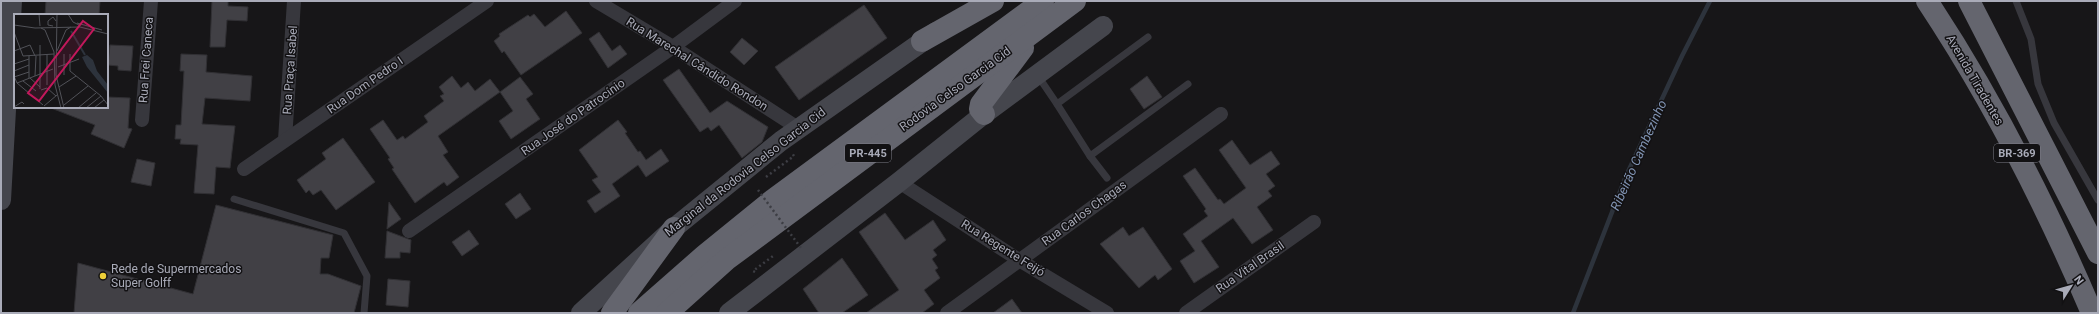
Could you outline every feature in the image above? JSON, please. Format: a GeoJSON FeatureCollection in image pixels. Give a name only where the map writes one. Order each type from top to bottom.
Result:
{"type":"FeatureCollection","features":[{"type":"Feature","properties":{"kind":"highway"},"geometry":{"type":"LineString","coordinates":[[922,41],[993,1]]}},
{"type":"Feature","properties":{"kind":"highway","name":"Rodovia Celso Garcia Cid"},"geometry":{"type":"LineString","coordinates":[[639,313],[705,255],[774,199],[1043,1]]}},
{"type":"Feature","properties":{"kind":"highway","name":"Rodovia Celso Garcia Cid"},"geometry":{"type":"LineString","coordinates":[[667,313],[726,260],[1075,1]]}},
{"type":"Feature","properties":{"kind":"highway","name":"Avenida Tiradentes"},"geometry":{"type":"LineString","coordinates":[[1927,1],[1968,68],[2036,190],[2092,313]]}},
{"type":"Feature","properties":{"kind":"highway","name":"BR-369"},"geometry":{"type":"LineString","coordinates":[[1958,1],[1987,46],[2025,111],[2098,253]]}},
{"type":"Feature","properties":{"kind":"highway"},"geometry":{"type":"LineString","coordinates":[[1969,1],[2025,111]]}},
{"type":"Feature","properties":{"kind":"highway"},"geometry":{"type":"LineString","coordinates":[[984,114],[980,109],[981,104],[1037,29]]}},
{"type":"Feature","properties":{"kind":"highway"},"geometry":{"type":"LineString","coordinates":[[612,313],[674,228]]}},
{"type":"Feature","properties":{"kind":"street"},"geometry":{"type":"LineString","coordinates":[[1,200],[12,1]]}},
{"type":"Feature","properties":{"kind":"street","name":"Rua Frei Caneca"},"geometry":{"type":"LineString","coordinates":[[142,120],[150,1]]}},
{"type":"Feature","properties":{"kind":"street","name":"Rua Praça Isabel"},"geometry":{"type":"LineString","coordinates":[[285,140],[294,1]]}},
{"type":"Feature","properties":{"kind":"street","name":"Rua Dom Pedro I"},"geometry":{"type":"LineString","coordinates":[[244,169],[487,1]]}},
{"type":"Feature","properties":{"kind":"street","name":"Rua Marechal Cândido Rondon"},"geometry":{"type":"LineString","coordinates":[[596,1],[673,47],[798,128]]}},
{"type":"Feature","properties":{"kind":"street","name":"Rua José do Patrocínio"},"geometry":{"type":"LineString","coordinates":[[409,231],[673,47],[735,1]]}},
{"type":"Feature","properties":{"kind":"street","name":"Marginal da Rodovia Celso Garcia Cid"},"geometry":{"type":"LineString","coordinates":[[581,313],[674,228],[798,128],[978,1]]}},
{"type":"Feature","properties":{"kind":"street"},"geometry":{"type":"LineString","coordinates":[[729,313],[899,182],[984,114],[1103,26]]}},
{"type":"Feature","properties":{"kind":"street","name":"Rua Carlos Chagas"},"geometry":{"type":"LineString","coordinates":[[947,313],[1222,114]]}},
{"type":"Feature","properties":{"kind":"street","name":"Rua Regente Feijó"},"geometry":{"type":"LineString","coordinates":[[899,182],[1019,260],[1107,313]]}},
{"type":"Feature","properties":{"kind":"street","name":"Rua Vital Brasil"},"geometry":{"type":"LineString","coordinates":[[1186,313],[1314,222]]}},
{"type":"Feature","properties":{"kind":"lane"},"geometry":{"type":"LineString","coordinates":[[2016,1],[2032,39],[2034,62],[2040,90],[2054,123],[2098,200]]}},
{"type":"Feature","properties":{"kind":"lane"},"geometry":{"type":"LineString","coordinates":[[1058,104],[1148,37]]}},
{"type":"Feature","properties":{"kind":"lane"},"geometry":{"type":"LineString","coordinates":[[1037,74],[1106,178]]}},
{"type":"Feature","properties":{"kind":"lane"},"geometry":{"type":"LineString","coordinates":[[1090,156],[1188,84]]}},
{"type":"Feature","properties":{"kind":"lane"},"geometry":{"type":"LineString","coordinates":[[234,199],[344,233],[367,276],[364,313]]}},
{"type":"Feature","properties":{"kind":"path"},"geometry":{"type":"LineString","coordinates":[[758,190],[801,248]]}},
{"type":"Feature","properties":{"kind":"building"},"geometry":{"type":"Polygon","coordinates":[[[46,1],[100,1],[99,14],[45,14],[46,1]]]}},
{"type":"Feature","properties":{"kind":"building"},"geometry":{"type":"Polygon","coordinates":[[[212,1],[228,1],[228,6],[248,7],[247,21],[227,20],[225,47],[210,47],[212,1]]]}},
{"type":"Feature","properties":{"kind":"building"},"geometry":{"type":"Polygon","coordinates":[[[864,5],[887,38],[799,100],[775,67],[864,5]]]}},
{"type":"Feature","properties":{"kind":"building"},"geometry":{"type":"Polygon","coordinates":[[[566,11],[582,33],[521,75],[504,51],[502,53],[494,41],[500,36],[499,34],[528,15],[530,17],[534,14],[545,27],[566,11]]]}},
{"type":"Feature","properties":{"kind":"building"},"geometry":{"type":"Polygon","coordinates":[[[599,32],[612,51],[620,45],[627,54],[608,68],[589,39],[599,32]]]}},
{"type":"Feature","properties":{"kind":"building"},"geometry":{"type":"Polygon","coordinates":[[[742,38],[758,51],[744,65],[730,52],[742,38]]]}},
{"type":"Feature","properties":{"kind":"building"},"geometry":{"type":"Polygon","coordinates":[[[110,45],[133,46],[131,71],[118,70],[118,66],[108,65],[110,45]]]}},
{"type":"Feature","properties":{"kind":"building"},"geometry":{"type":"Polygon","coordinates":[[[181,54],[207,55],[206,72],[252,76],[250,101],[205,98],[202,124],[235,126],[230,168],[216,167],[214,194],[194,193],[198,145],[180,144],[181,139],[175,139],[176,125],[181,125],[184,71],[180,71],[181,54]]]}},
{"type":"Feature","properties":{"kind":"building"},"geometry":{"type":"Polygon","coordinates":[[[679,69],[710,113],[727,101],[768,127],[762,142],[742,158],[719,125],[711,131],[708,127],[700,132],[663,80],[679,69]]]}},
{"type":"Feature","properties":{"kind":"building"},"geometry":{"type":"Polygon","coordinates":[[[452,76],[461,88],[468,82],[475,91],[490,79],[500,92],[438,136],[448,152],[443,155],[459,177],[447,186],[444,182],[415,203],[392,169],[394,168],[388,159],[390,158],[370,129],[383,120],[397,140],[403,136],[405,139],[428,122],[424,116],[444,101],[440,96],[444,94],[439,87],[452,76]]]}},
{"type":"Feature","properties":{"kind":"building"},"geometry":{"type":"Polygon","coordinates":[[[1147,76],[1162,97],[1144,109],[1130,89],[1147,76]]]}},
{"type":"Feature","properties":{"kind":"building"},"geometry":{"type":"Polygon","coordinates":[[[520,77],[533,94],[526,99],[540,119],[511,139],[499,121],[513,111],[500,92],[520,77]]]}},
{"type":"Feature","properties":{"kind":"building"},"geometry":{"type":"Polygon","coordinates":[[[108,97],[130,98],[128,128],[132,129],[124,148],[91,134],[95,125],[51,108],[108,108],[108,97]]]}},
{"type":"Feature","properties":{"kind":"building"},"geometry":{"type":"Polygon","coordinates":[[[618,120],[627,132],[625,133],[638,152],[640,151],[646,160],[661,149],[669,161],[646,177],[638,165],[612,184],[620,196],[595,213],[587,201],[601,192],[592,180],[598,177],[579,150],[618,120]]]}},
{"type":"Feature","properties":{"kind":"building"},"geometry":{"type":"Polygon","coordinates":[[[343,138],[375,182],[336,210],[321,190],[313,195],[309,190],[306,193],[297,180],[326,159],[322,153],[343,138]]]}},
{"type":"Feature","properties":{"kind":"building"},"geometry":{"type":"Polygon","coordinates":[[[1232,140],[1250,165],[1271,151],[1280,164],[1266,174],[1275,186],[1268,191],[1272,196],[1257,207],[1273,230],[1252,244],[1233,218],[1201,241],[1219,267],[1194,283],[1180,261],[1195,251],[1183,234],[1208,216],[1204,211],[1206,209],[1183,176],[1195,168],[1218,200],[1220,199],[1224,204],[1246,188],[1219,150],[1232,140]]]}},
{"type":"Feature","properties":{"kind":"building"},"geometry":{"type":"Polygon","coordinates":[[[137,159],[155,163],[151,186],[131,182],[137,159]]]}},
{"type":"Feature","properties":{"kind":"building"},"geometry":{"type":"Polygon","coordinates":[[[520,193],[531,209],[516,219],[505,204],[520,193]]]}},
{"type":"Feature","properties":{"kind":"building"},"geometry":{"type":"Polygon","coordinates":[[[389,202],[401,219],[387,229],[389,202]]]}},
{"type":"Feature","properties":{"kind":"building"},"geometry":{"type":"Polygon","coordinates":[[[216,205],[333,235],[329,258],[321,258],[320,274],[328,274],[361,286],[354,313],[74,313],[78,263],[193,294],[216,205]]]}},
{"type":"Feature","properties":{"kind":"building"},"geometry":{"type":"Polygon","coordinates":[[[885,213],[905,240],[933,220],[946,240],[933,250],[937,255],[932,259],[938,268],[935,270],[940,278],[924,290],[934,304],[922,313],[866,313],[899,290],[859,232],[885,213]]]}},
{"type":"Feature","properties":{"kind":"building"},"geometry":{"type":"Polygon","coordinates":[[[1123,227],[1129,236],[1143,227],[1172,269],[1158,280],[1155,275],[1139,288],[1100,244],[1123,227]]]}},
{"type":"Feature","properties":{"kind":"building"},"geometry":{"type":"Polygon","coordinates":[[[469,230],[479,244],[462,256],[452,242],[469,230]]]}},
{"type":"Feature","properties":{"kind":"building"},"geometry":{"type":"Polygon","coordinates":[[[387,231],[411,240],[410,253],[400,252],[400,258],[385,258],[387,231]]]}},
{"type":"Feature","properties":{"kind":"building"},"geometry":{"type":"Polygon","coordinates":[[[842,258],[868,295],[842,313],[819,313],[803,289],[842,258]]]}},
{"type":"Feature","properties":{"kind":"building"},"geometry":{"type":"Polygon","coordinates":[[[388,279],[410,281],[408,307],[386,305],[388,279]]]}},
{"type":"Feature","properties":{"kind":"building"},"geometry":{"type":"Polygon","coordinates":[[[1012,299],[1022,313],[993,313],[1012,299]]]}},
{"type":"Feature","properties":{"kind":"waterway","name":"Ribeirão Cambezinho"},"geometry":{"type":"LineString","coordinates":[[1573,313],[1626,176],[1682,56],[1710,1]]}},
{"type":"Feature","properties":{"kind":"place","name":"Rede de Supermercados Super Golff"},"geometry":{"type":"Point","coordinates":[103,276]}}]}
